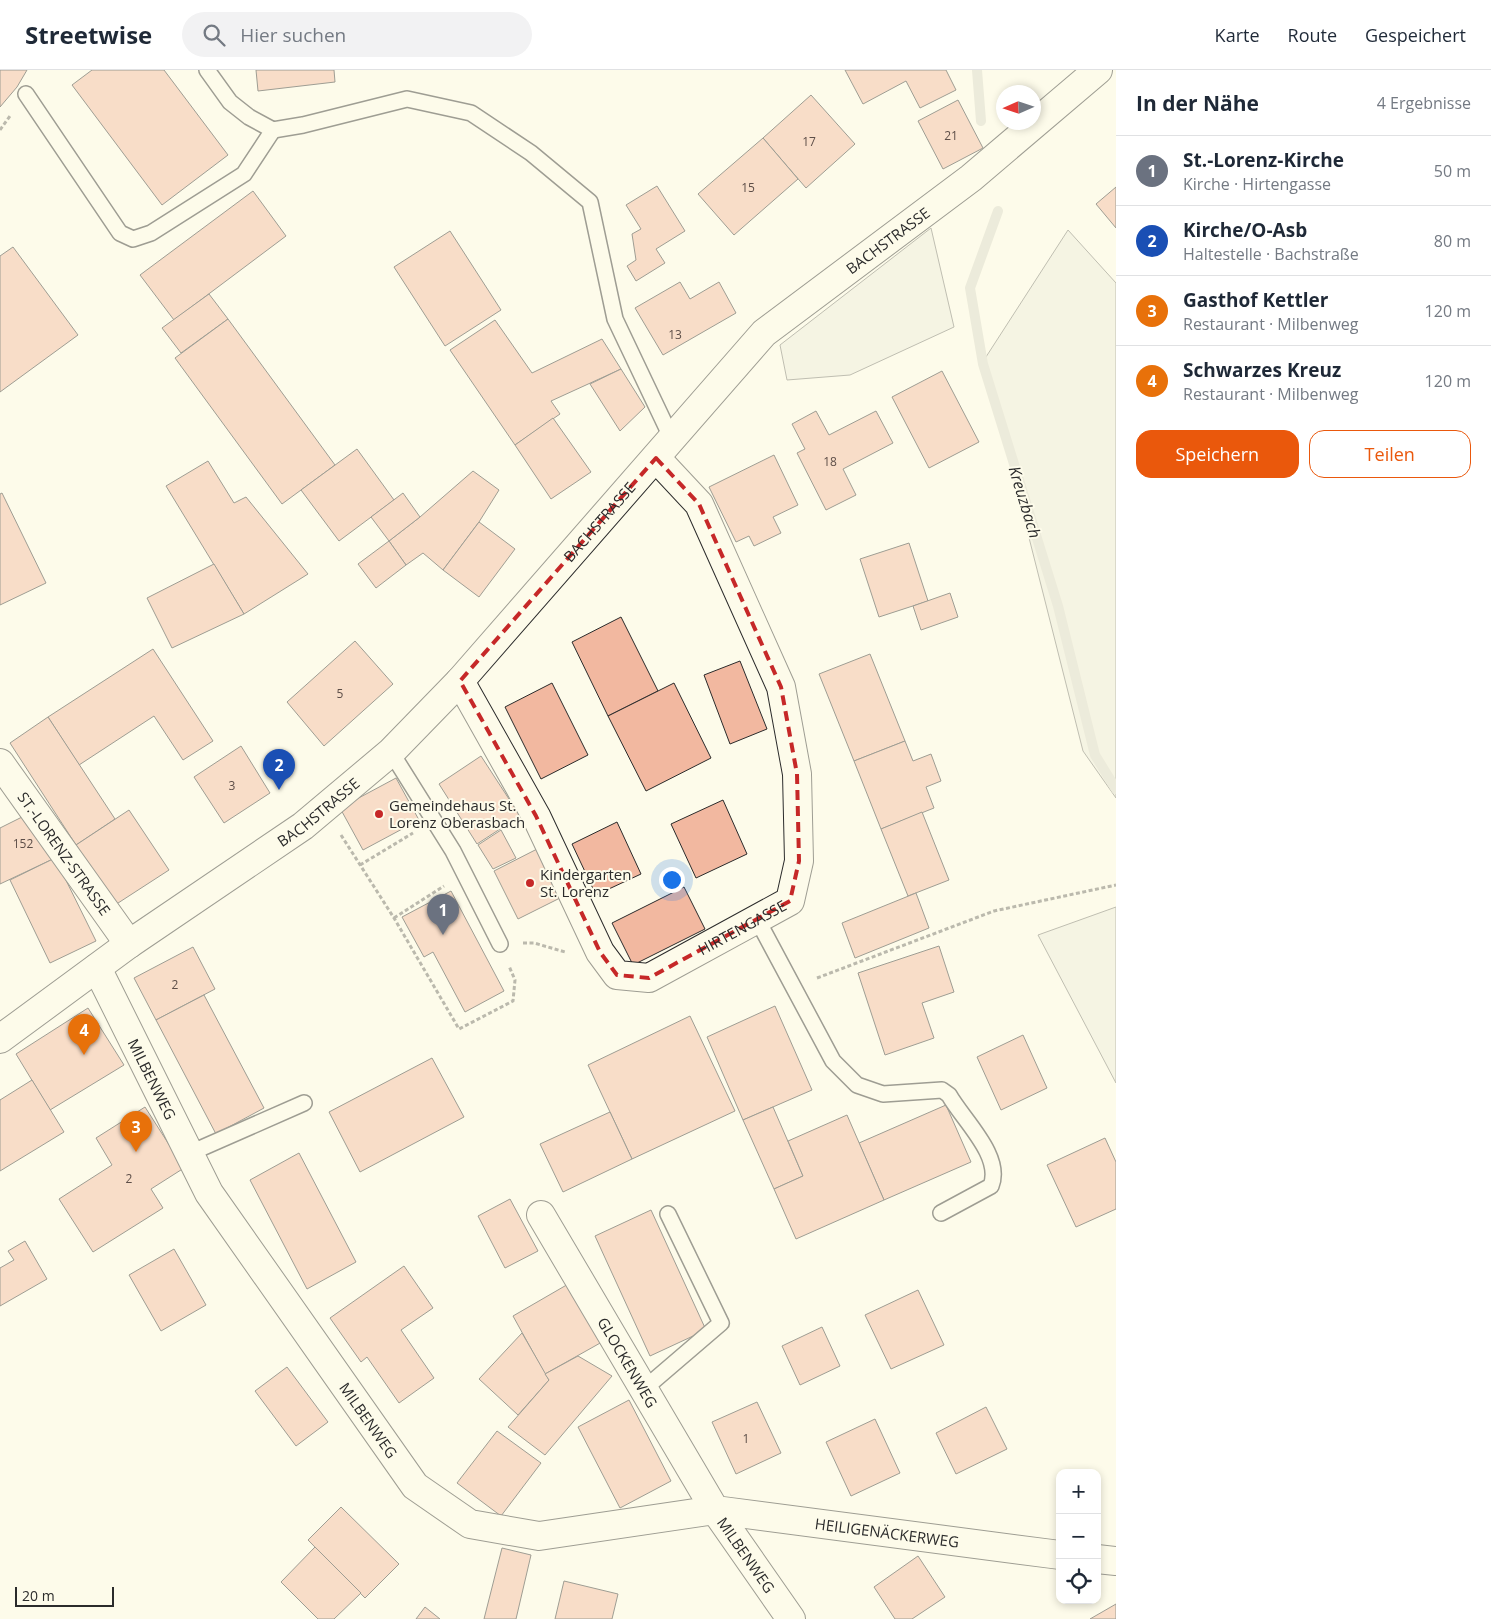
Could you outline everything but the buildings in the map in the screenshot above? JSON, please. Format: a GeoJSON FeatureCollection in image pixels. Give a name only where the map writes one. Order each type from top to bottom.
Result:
{"type":"FeatureCollection","features":[{"type":"Feature","properties":{"kind":"street","name":"BACHSTRASSE"},"geometry":{"type":"LineString","coordinates":[[0,1039],[129,944],[303,826],[323,807],[391,752],[460,680],[764,333],[971,178],[1098,70]]}},
{"type":"Feature","properties":{"kind":"street","name":"HIRTENGASSE"},"geometry":{"type":"LineString","coordinates":[[460,680],[536,816],[600,952],[618,975],[649,978],[790,900],[799,861],[797,774],[781,687],[698,504],[664,448]]}},
{"type":"Feature","properties":{"kind":"street","name":"ST.-LORENZ-STRASSE"},"geometry":{"type":"LineString","coordinates":[[0,762],[129,944]]}},
{"type":"Feature","properties":{"kind":"street","name":"MILBENWEG"},"geometry":{"type":"LineString","coordinates":[[97,968],[209,1193],[415,1486],[470,1524],[540,1536],[715,1510],[791,1619]]}},
{"type":"Feature","properties":{"kind":"street","name":"GLOCKENWEG"},"geometry":{"type":"LineString","coordinates":[[541,1215],[715,1510]]}},
{"type":"Feature","properties":{"kind":"street","name":"HEILIGENÄCKERWEG"},"geometry":{"type":"LineString","coordinates":[[715,1510],[1056,1554]]}},
{"type":"Feature","properties":{"kind":"street"},"geometry":{"type":"LineString","coordinates":[[1101,1559],[1116,1561]]}},
{"type":"Feature","properties":{"kind":"lane"},"geometry":{"type":"LineString","coordinates":[[207,70],[230,102],[249,117],[274,130],[303,125],[407,99],[472,113],[531,152],[590,202],[615,319],[664,448]]}},
{"type":"Feature","properties":{"kind":"lane"},"geometry":{"type":"LineString","coordinates":[[26,94],[120,233],[133,239],[151,233],[244,174],[274,130]]}},
{"type":"Feature","properties":{"kind":"lane"},"geometry":{"type":"LineString","coordinates":[[391,752],[434,820],[500,944]]}},
{"type":"Feature","properties":{"kind":"lane"},"geometry":{"type":"LineString","coordinates":[[757,919],[834,1061],[857,1085],[883,1094],[942,1090],[949,1095],[989,1153],[994,1168],[991,1186],[941,1213]]}},
{"type":"Feature","properties":{"kind":"lane"},"geometry":{"type":"LineString","coordinates":[[188,1154],[304,1102]]}},
{"type":"Feature","properties":{"kind":"lane"},"geometry":{"type":"LineString","coordinates":[[644,1388],[721,1323],[668,1214]]}},
{"type":"Feature","properties":{"kind":"path"},"geometry":{"type":"LineString","coordinates":[[323,807],[394,918],[459,1029],[512,1001],[515,980],[500,944],[534,942],[565,952],[600,952]]}},
{"type":"Feature","properties":{"kind":"path"},"geometry":{"type":"LineString","coordinates":[[360,865],[434,820]]}},
{"type":"Feature","properties":{"kind":"path"},"geometry":{"type":"LineString","coordinates":[[394,918],[464,874]]}},
{"type":"Feature","properties":{"kind":"path"},"geometry":{"type":"LineString","coordinates":[[793,987],[994,910],[1116,885]]}},
{"type":"Feature","properties":{"kind":"highlighted area"},"geometry":{"type":"Polygon","coordinates":[[[656,458],[699,504],[781,687],[797,774],[799,861],[790,901],[649,978],[617,975],[600,952],[536,816],[460,681],[656,458]]]}},
{"type":"Feature","properties":{"kind":"shaded area"},"geometry":{"type":"Polygon","coordinates":[[[931,228],[954,327],[850,375],[787,380],[780,345],[931,228]]]}},
{"type":"Feature","properties":{"kind":"shaded area"},"geometry":{"type":"Polygon","coordinates":[[[1068,230],[1116,283],[1116,798],[1083,751],[984,360],[1068,230]]]}},
{"type":"Feature","properties":{"kind":"shaded area"},"geometry":{"type":"Polygon","coordinates":[[[1116,907],[1116,1083],[1038,935],[1116,907]]]}},
{"type":"Feature","properties":{"kind":"waterway","name":"Kreuzbach"},"geometry":{"type":"LineString","coordinates":[[977,70],[981,121]]}},
{"type":"Feature","properties":{"kind":"waterway","name":"Kreuzbach"},"geometry":{"type":"LineString","coordinates":[[998,211],[970,288],[983,364],[1058,606],[1095,755],[1116,789]]}},
{"type":"Feature","properties":{"kind":"place","name":"Kirche/O-Asb"},"geometry":{"type":"Point","coordinates":[279,790]}},
{"type":"Feature","properties":{"kind":"place","name":"Gemeindehaus St. Lorenz Oberasbach"},"geometry":{"type":"Point","coordinates":[379,814]}},
{"type":"Feature","properties":{"kind":"place","name":"Kindergarten St. Lorenz"},"geometry":{"type":"Point","coordinates":[530,883]}},
{"type":"Feature","properties":{"kind":"place","name":"St.-Lorenz-Kirche"},"geometry":{"type":"Point","coordinates":[443,935]}},
{"type":"Feature","properties":{"kind":"place","name":"Schwarzes Kreuz"},"geometry":{"type":"Point","coordinates":[84,1055]}},
{"type":"Feature","properties":{"kind":"place","name":"Gasthof Kettler"},"geometry":{"type":"Point","coordinates":[136,1152]}}]}
